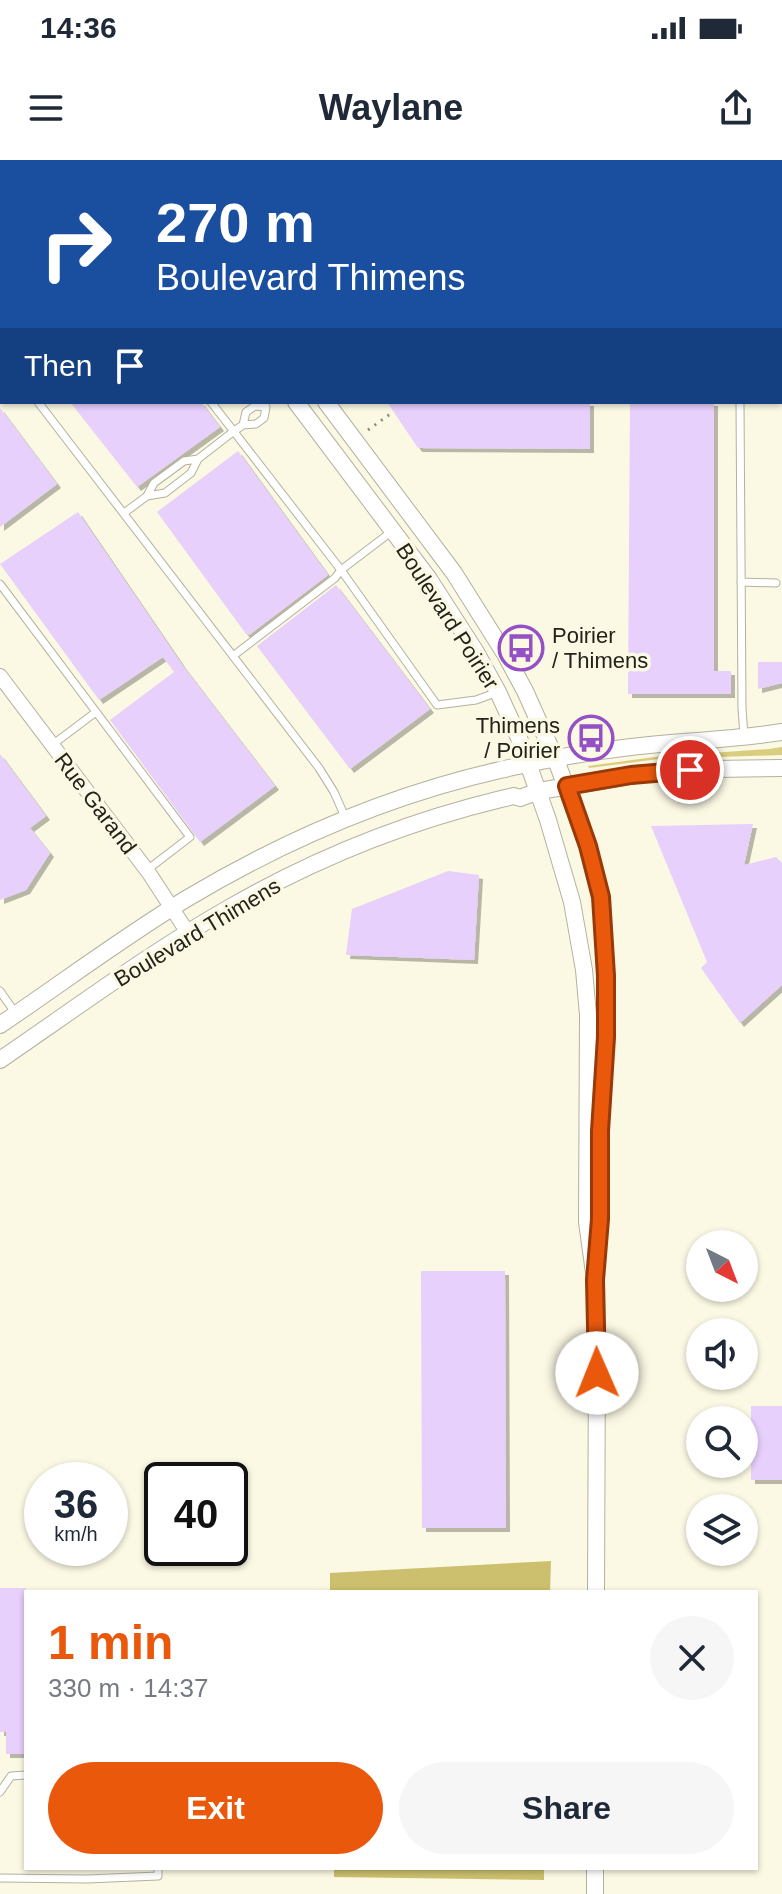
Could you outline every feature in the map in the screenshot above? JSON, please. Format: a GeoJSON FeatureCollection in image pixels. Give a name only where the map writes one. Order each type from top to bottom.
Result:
{"type":"FeatureCollection","features":[{"type":"Feature","properties":{"kind":"street","name":"Boulevard Poirier"},"geometry":{"type":"LineString","coordinates":[[298,404],[393,530],[476,652],[498,692],[539,791],[572,902],[586,985],[589,1047],[587,1222],[595,1280]]}},
{"type":"Feature","properties":{"kind":"street","name":"Boulevard Poirier"},"geometry":{"type":"LineString","coordinates":[[328,404],[475,605],[520,682],[567,786],[588,846],[601,897],[606,1025],[595,1280],[596,1590]]}},
{"type":"Feature","properties":{"kind":"street","name":"Rue Garand"},"geometry":{"type":"LineString","coordinates":[[0,676],[147,870],[188,933]]}},
{"type":"Feature","properties":{"kind":"street","name":"Boulevard Thimens"},"geometry":{"type":"LineString","coordinates":[[0,1025],[173,908],[254,863],[345,820],[395,801],[452,783],[556,760],[631,747],[782,732]]}},
{"type":"Feature","properties":{"kind":"street","name":"Boulevard Thimens"},"geometry":{"type":"LineString","coordinates":[[0,1060],[229,908],[279,881],[378,838],[469,807],[567,786],[665,772],[782,768]]}},
{"type":"Feature","properties":{"kind":"street"},"geometry":{"type":"LineString","coordinates":[[595,1870],[595,1894]]}},
{"type":"Feature","properties":{"kind":"lane"},"geometry":{"type":"LineString","coordinates":[[40,404],[319,768],[334,792],[345,820]]}},
{"type":"Feature","properties":{"kind":"lane"},"geometry":{"type":"LineString","coordinates":[[213,404],[341,570],[437,705],[476,700],[498,692]]}},
{"type":"Feature","properties":{"kind":"lane"},"geometry":{"type":"LineString","coordinates":[[740,404],[742,708],[745,737]]}},
{"type":"Feature","properties":{"kind":"lane"},"geometry":{"type":"LineString","coordinates":[[147,496],[165,493],[191,473],[198,459],[234,431],[264,418],[269,405],[255,406],[246,412],[243,425]]}},
{"type":"Feature","properties":{"kind":"lane"},"geometry":{"type":"LineString","coordinates":[[124,513],[147,496],[154,483],[184,461],[198,459]]}},
{"type":"Feature","properties":{"kind":"lane"},"geometry":{"type":"LineString","coordinates":[[233,656],[393,530]]}},
{"type":"Feature","properties":{"kind":"lane"},"geometry":{"type":"LineString","coordinates":[[741,582],[776,583]]}},
{"type":"Feature","properties":{"kind":"lane"},"geometry":{"type":"LineString","coordinates":[[0,584],[190,837],[147,870]]}},
{"type":"Feature","properties":{"kind":"lane"},"geometry":{"type":"LineString","coordinates":[[52,745],[96,712]]}},
{"type":"Feature","properties":{"kind":"lane"},"geometry":{"type":"LineString","coordinates":[[0,991],[16,1014]]}},
{"type":"Feature","properties":{"kind":"lane"},"geometry":{"type":"LineString","coordinates":[[0,1792],[11,1776],[24,1775]]}},
{"type":"Feature","properties":{"kind":"lane"},"geometry":{"type":"LineString","coordinates":[[0,1878],[158,1876],[158,1870]]}},
{"type":"Feature","properties":{"kind":"path"},"geometry":{"type":"LineString","coordinates":[[368,430],[393,412]]}},
{"type":"Feature","properties":{"kind":"shaded area"},"geometry":{"type":"Polygon","coordinates":[[[782,747],[782,755],[659,759],[588,766],[655,757],[782,747]]]}},
{"type":"Feature","properties":{"kind":"shaded area"},"geometry":{"type":"Polygon","coordinates":[[[551,1561],[550,1590],[330,1590],[330,1573],[551,1561]]]}},
{"type":"Feature","properties":{"kind":"shaded area"},"geometry":{"type":"Polygon","coordinates":[[[334,1870],[544,1870],[544,1880],[334,1877],[334,1870]]]}},
{"type":"Feature","properties":{"kind":"building"},"geometry":{"type":"Polygon","coordinates":[[[72,404],[203,404],[220,427],[137,487],[72,404]]]}},
{"type":"Feature","properties":{"kind":"building"},"geometry":{"type":"Polygon","coordinates":[[[388,404],[590,404],[590,449],[418,448],[388,404]]]}},
{"type":"Feature","properties":{"kind":"building"},"geometry":{"type":"Polygon","coordinates":[[[630,404],[714,404],[714,671],[731,671],[731,694],[628,694],[630,404]]]}},
{"type":"Feature","properties":{"kind":"building"},"geometry":{"type":"Polygon","coordinates":[[[0,408],[57,484],[0,527],[0,408]]]}},
{"type":"Feature","properties":{"kind":"building"},"geometry":{"type":"Polygon","coordinates":[[[238,451],[328,575],[249,635],[157,512],[238,451]]]}},
{"type":"Feature","properties":{"kind":"building"},"geometry":{"type":"Polygon","coordinates":[[[78,512],[183,666],[275,786],[200,842],[110,720],[174,672],[163,657],[99,700],[0,564],[78,512]]]}},
{"type":"Feature","properties":{"kind":"building"},"geometry":{"type":"Polygon","coordinates":[[[336,585],[430,709],[350,769],[257,646],[336,585]]]}},
{"type":"Feature","properties":{"kind":"building"},"geometry":{"type":"Polygon","coordinates":[[[758,662],[782,662],[782,683],[758,689],[758,662]]]}},
{"type":"Feature","properties":{"kind":"building"},"geometry":{"type":"Polygon","coordinates":[[[0,754],[46,816],[30,828],[50,853],[26,890],[0,900],[0,754]]]}},
{"type":"Feature","properties":{"kind":"building"},"geometry":{"type":"Polygon","coordinates":[[[753,824],[744,865],[776,857],[782,863],[782,985],[740,1023],[701,968],[707,962],[651,826],[753,824]]]}},
{"type":"Feature","properties":{"kind":"building"},"geometry":{"type":"Polygon","coordinates":[[[448,871],[479,875],[474,960],[346,955],[352,909],[448,871]]]}},
{"type":"Feature","properties":{"kind":"building"},"geometry":{"type":"Polygon","coordinates":[[[421,1271],[505,1271],[506,1528],[422,1528],[421,1271]]]}},
{"type":"Feature","properties":{"kind":"building"},"geometry":{"type":"Polygon","coordinates":[[[758,1406],[782,1406],[782,1480],[751,1480],[758,1478],[758,1406]]]}},
{"type":"Feature","properties":{"kind":"building"},"geometry":{"type":"Polygon","coordinates":[[[0,1588],[26,1588],[24,1754],[6,1754],[6,1732],[0,1732],[0,1588]]]}},
{"type":"Feature","properties":{"kind":"place","name":"Poirier / Thimens"},"geometry":{"type":"Point","coordinates":[521,648]}},
{"type":"Feature","properties":{"kind":"place","name":"Thimens / Poirier"},"geometry":{"type":"Point","coordinates":[591,738]}},
{"type":"Feature","properties":{"kind":"route"},"geometry":{"type":"LineString","coordinates":[[597,1373],[595,1280],[600,1219],[606,976],[601,897],[588,846],[567,786],[631,775],[690,770]]}}]}
